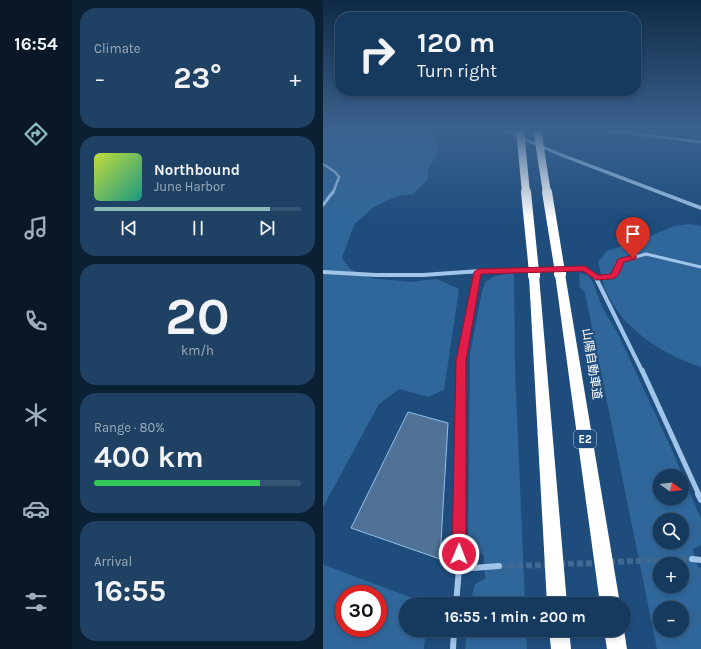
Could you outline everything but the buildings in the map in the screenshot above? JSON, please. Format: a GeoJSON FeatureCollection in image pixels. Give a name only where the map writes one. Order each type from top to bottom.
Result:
{"type":"FeatureCollection","features":[{"type":"Feature","properties":{"kind":"highway"},"geometry":{"type":"LineString","coordinates":[[523,159],[534,276],[556,597]]}},
{"type":"Feature","properties":{"kind":"highway","name":"山陽自動車道"},"geometry":{"type":"LineString","coordinates":[[542,159],[609,597]]}},
{"type":"Feature","properties":{"kind":"highway"},"geometry":{"type":"LineString","coordinates":[[557,649],[558,637]]}},
{"type":"Feature","properties":{"kind":"highway"},"geometry":{"type":"LineString","coordinates":[[559,637],[561,649]]}},
{"type":"Feature","properties":{"kind":"highway"},"geometry":{"type":"LineString","coordinates":[[615,637],[617,649]]}},
{"type":"Feature","properties":{"kind":"street"},"geometry":{"type":"LineString","coordinates":[[573,159],[701,208]]}},
{"type":"Feature","properties":{"kind":"street"},"geometry":{"type":"LineString","coordinates":[[323,164],[339,176],[334,191],[323,205]]}},
{"type":"Feature","properties":{"kind":"street"},"geometry":{"type":"LineString","coordinates":[[596,278],[614,276],[621,261],[646,254],[701,267]]}},
{"type":"Feature","properties":{"kind":"street"},"geometry":{"type":"LineString","coordinates":[[323,272],[423,275],[585,268],[596,278],[668,426],[701,500]]}},
{"type":"Feature","properties":{"kind":"street"},"geometry":{"type":"LineString","coordinates":[[457,597],[459,569],[461,361],[478,272]]}},
{"type":"Feature","properties":{"kind":"street"},"geometry":{"type":"LineString","coordinates":[[692,559],[701,560]]}},
{"type":"Feature","properties":{"kind":"street"},"geometry":{"type":"LineString","coordinates":[[459,569],[499,566]]}},
{"type":"Feature","properties":{"kind":"street"},"geometry":{"type":"LineString","coordinates":[[453,649],[454,637]]}},
{"type":"Feature","properties":{"kind":"shaded area"},"geometry":{"type":"Polygon","coordinates":[[[323,159],[434,159],[428,169],[428,179],[413,194],[397,196],[372,208],[354,225],[342,258],[350,269],[371,278],[410,282],[437,279],[459,289],[444,390],[428,397],[399,389],[379,404],[323,507],[323,159]]]}},
{"type":"Feature","properties":{"kind":"shaded area"},"geometry":{"type":"Polygon","coordinates":[[[691,224],[701,226],[701,367],[686,362],[658,347],[633,328],[612,303],[605,289],[598,262],[607,251],[639,241],[674,226],[691,224]]]}},
{"type":"Feature","properties":{"kind":"shaded area"},"geometry":{"type":"Polygon","coordinates":[[[514,273],[515,369],[525,597],[472,597],[475,584],[485,579],[484,556],[468,544],[470,354],[485,282],[495,276],[514,273]]]}},
{"type":"Feature","properties":{"kind":"shaded area"},"geometry":{"type":"Polygon","coordinates":[[[579,273],[587,275],[592,280],[602,307],[619,336],[680,469],[653,469],[653,505],[689,505],[689,491],[701,519],[701,545],[693,549],[698,567],[701,568],[701,649],[657,649],[655,637],[689,637],[689,601],[653,601],[653,629],[585,293],[580,287],[579,273]]]}},
{"type":"Feature","properties":{"kind":"shaded area"},"geometry":{"type":"Polygon","coordinates":[[[408,412],[448,423],[440,559],[351,528],[408,412]]]}},
{"type":"Feature","properties":{"kind":"shaded area"},"geometry":{"type":"Polygon","coordinates":[[[323,562],[324,565],[378,585],[335,585],[335,637],[387,637],[387,588],[410,597],[399,597],[399,637],[425,637],[424,649],[323,649],[323,562]]]}},
{"type":"Feature","properties":{"kind":"shaded area"},"geometry":{"type":"Polygon","coordinates":[[[466,637],[526,637],[527,649],[465,649],[466,637]]]}},
{"type":"Feature","properties":{"kind":"tunnel"},"geometry":{"type":"LineString","coordinates":[[609,562],[692,559]]}},
{"type":"Feature","properties":{"kind":"tunnel"},"geometry":{"type":"LineString","coordinates":[[559,564],[599,563]]}},
{"type":"Feature","properties":{"kind":"tunnel"},"geometry":{"type":"LineString","coordinates":[[499,566],[549,565]]}},
{"type":"Feature","properties":{"kind":"route"},"geometry":{"type":"LineString","coordinates":[[459,554],[461,361],[478,272],[585,268],[596,278],[614,276],[621,261],[633,258]]}}]}
